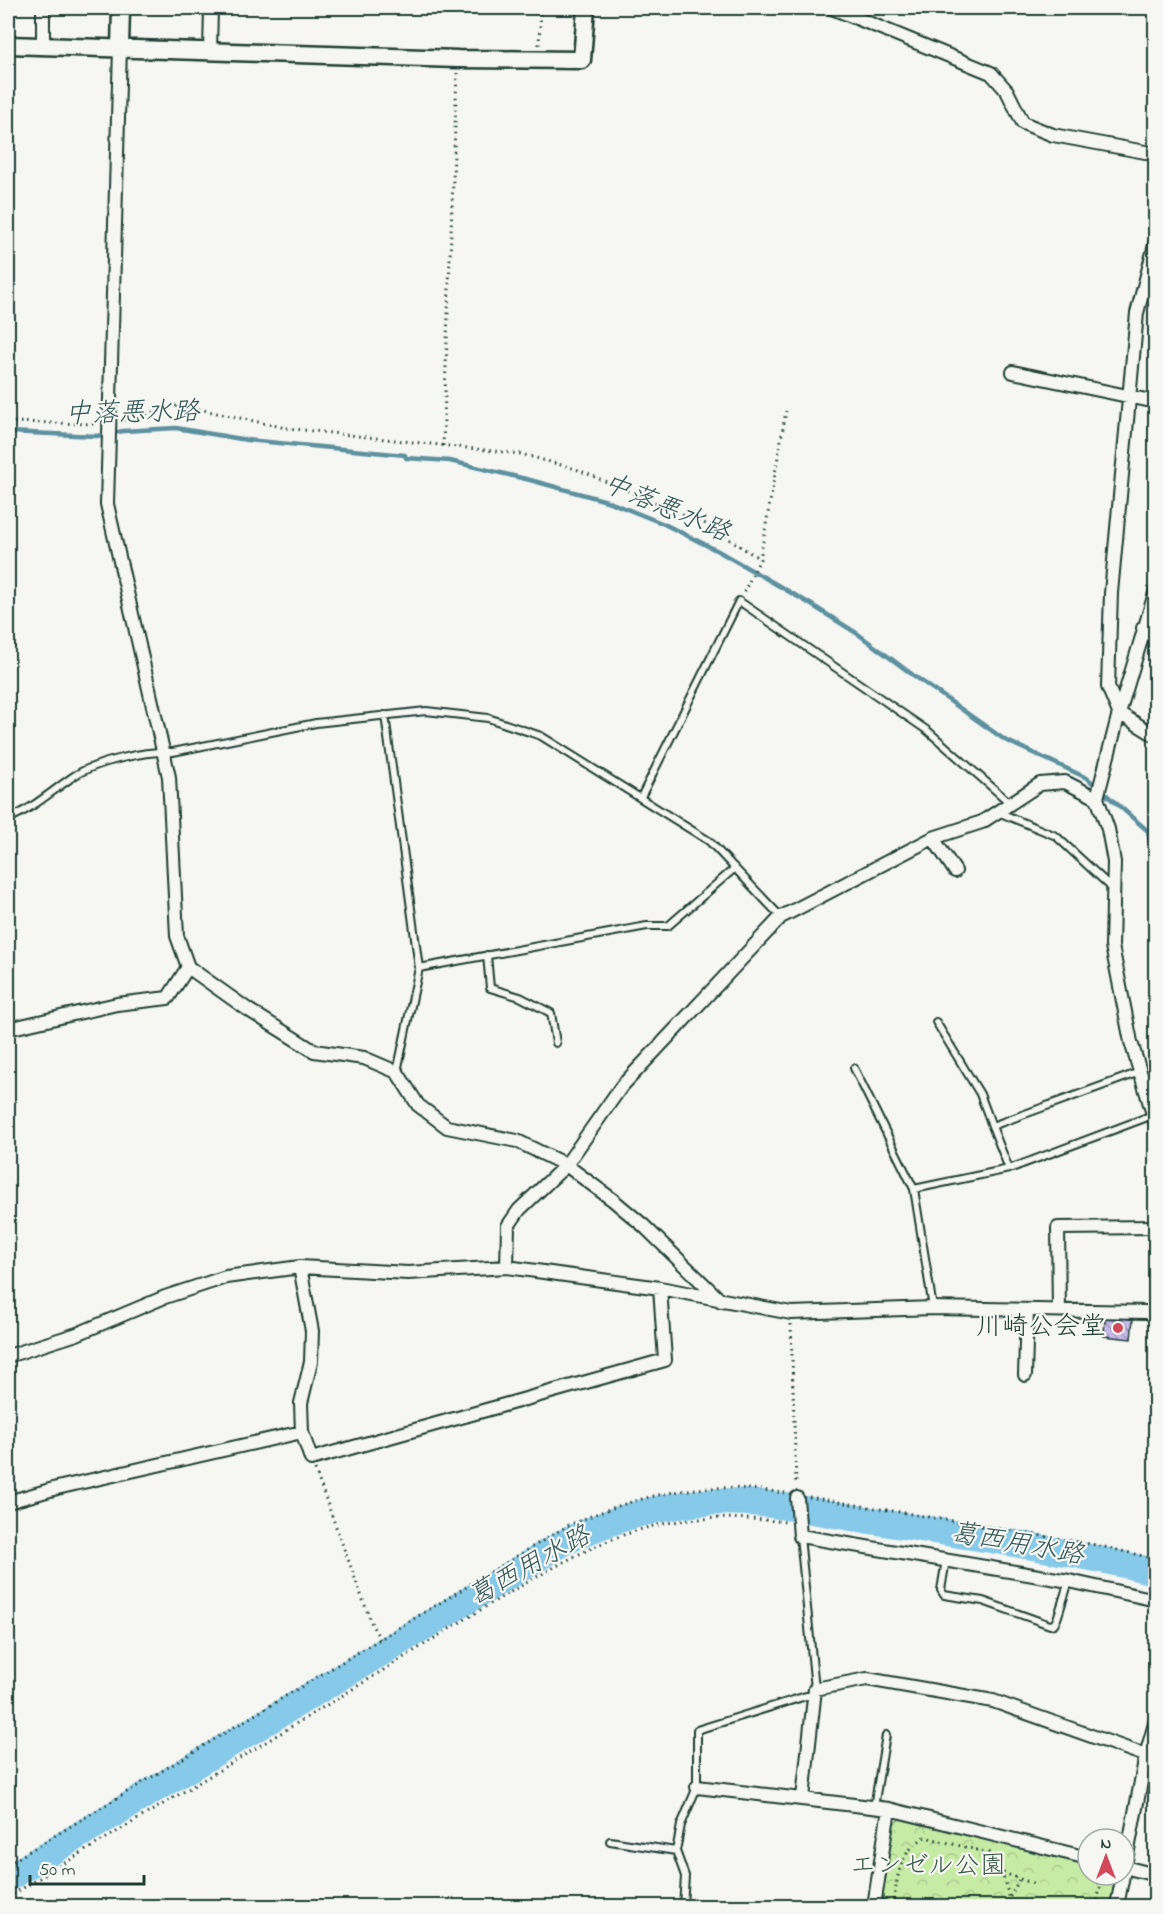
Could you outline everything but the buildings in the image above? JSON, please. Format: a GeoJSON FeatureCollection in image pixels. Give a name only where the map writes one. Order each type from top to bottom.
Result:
{"type":"FeatureCollection","features":[{"type":"Feature","properties":{"kind":"street"},"geometry":{"type":"LineString","coordinates":[[43,8],[43,46]]}},
{"type":"Feature","properties":{"kind":"street"},"geometry":{"type":"LineString","coordinates":[[121,8],[108,504],[169,777],[177,936],[188,967],[247,1009],[314,1051],[364,1058],[397,1072],[418,1105],[447,1127],[517,1142],[566,1165],[644,1226],[722,1301]]}},
{"type":"Feature","properties":{"kind":"street"},"geometry":{"type":"LineString","coordinates":[[210,51],[211,8]]}},
{"type":"Feature","properties":{"kind":"street"},"geometry":{"type":"LineString","coordinates":[[8,45],[458,59],[582,60],[586,8]]}},
{"type":"Feature","properties":{"kind":"street"},"geometry":{"type":"LineString","coordinates":[[832,8],[991,73],[1007,91],[1023,123],[1053,135],[1155,153]]}},
{"type":"Feature","properties":{"kind":"street"},"geometry":{"type":"LineString","coordinates":[[1155,241],[1137,313],[1110,605],[1108,687],[1119,713],[1155,736]]}},
{"type":"Feature","properties":{"kind":"street"},"geometry":{"type":"LineString","coordinates":[[1013,372],[1155,402]]}},
{"type":"Feature","properties":{"kind":"street"},"geometry":{"type":"LineString","coordinates":[[1154,1120],[1131,1042],[1112,946],[1114,862],[1108,829],[1097,797],[1119,713],[1149,630],[1155,590]]}},
{"type":"Feature","properties":{"kind":"street"},"geometry":{"type":"LineString","coordinates":[[507,1267],[508,1226],[519,1210],[566,1165],[621,1088],[781,917],[933,838],[982,822],[1040,784],[1065,782],[1097,797]]}},
{"type":"Feature","properties":{"kind":"street"},"geometry":{"type":"LineString","coordinates":[[933,838],[955,871]]}},
{"type":"Feature","properties":{"kind":"street"},"geometry":{"type":"LineString","coordinates":[[8,1029],[117,1004],[168,998],[188,967]]}},
{"type":"Feature","properties":{"kind":"street"},"geometry":{"type":"LineString","coordinates":[[1059,1310],[1058,1228],[1155,1227]]}},
{"type":"Feature","properties":{"kind":"street"},"geometry":{"type":"LineString","coordinates":[[300,1267],[312,1331],[311,1362],[301,1403],[302,1432],[311,1460],[665,1359],[660,1288]]}},
{"type":"Feature","properties":{"kind":"street"},"geometry":{"type":"LineString","coordinates":[[8,1356],[77,1334],[165,1297],[226,1277],[300,1267],[408,1273],[507,1267],[660,1288],[791,1313],[933,1308],[1147,1312],[1155,1316]]}},
{"type":"Feature","properties":{"kind":"street"},"geometry":{"type":"LineString","coordinates":[[1025,1375],[1027,1310]]}},
{"type":"Feature","properties":{"kind":"street"},"geometry":{"type":"LineString","coordinates":[[8,1502],[57,1488],[302,1432]]}},
{"type":"Feature","properties":{"kind":"street"},"geometry":{"type":"LineString","coordinates":[[797,1496],[793,1521],[800,1536],[1069,1581],[1155,1600]]}},
{"type":"Feature","properties":{"kind":"street"},"geometry":{"type":"LineString","coordinates":[[803,1798],[814,1692],[867,1679],[993,1701],[1151,1757]]}},
{"type":"Feature","properties":{"kind":"street"},"geometry":{"type":"LineString","coordinates":[[1134,1827],[1151,1757],[1155,1720]]}},
{"type":"Feature","properties":{"kind":"street"},"geometry":{"type":"LineString","coordinates":[[697,1787],[890,1809],[1076,1855]]}},
{"type":"Feature","properties":{"kind":"street"},"geometry":{"type":"LineString","coordinates":[[874,1906],[890,1809]]}},
{"type":"Feature","properties":{"kind":"street"},"geometry":{"type":"LineString","coordinates":[[1136,1872],[1155,1875]]}},
{"type":"Feature","properties":{"kind":"street"},"geometry":{"type":"LineString","coordinates":[[1117,1906],[1121,1887]]}},
{"type":"Feature","properties":{"kind":"lane"},"geometry":{"type":"LineString","coordinates":[[641,797],[740,601],[928,731],[1010,803]]}},
{"type":"Feature","properties":{"kind":"lane"},"geometry":{"type":"LineString","coordinates":[[8,819],[42,800],[86,770],[105,763],[164,751],[173,752],[316,723],[426,711],[488,718],[541,736],[709,842],[781,917]]}},
{"type":"Feature","properties":{"kind":"lane"},"geometry":{"type":"LineString","coordinates":[[385,715],[419,968],[397,1072]]}},
{"type":"Feature","properties":{"kind":"lane"},"geometry":{"type":"LineString","coordinates":[[997,812],[1056,836],[1113,889]]}},
{"type":"Feature","properties":{"kind":"lane"},"geometry":{"type":"LineString","coordinates":[[419,968],[647,926],[668,926],[735,868]]}},
{"type":"Feature","properties":{"kind":"lane"},"geometry":{"type":"LineString","coordinates":[[487,955],[490,988],[520,997],[551,1013],[556,1043]]}},
{"type":"Feature","properties":{"kind":"lane"},"geometry":{"type":"LineString","coordinates":[[936,1022],[980,1094],[1009,1169]]}},
{"type":"Feature","properties":{"kind":"lane"},"geometry":{"type":"LineString","coordinates":[[854,1068],[914,1189],[933,1308]]}},
{"type":"Feature","properties":{"kind":"lane"},"geometry":{"type":"LineString","coordinates":[[992,1126],[1140,1072]]}},
{"type":"Feature","properties":{"kind":"lane"},"geometry":{"type":"LineString","coordinates":[[914,1189],[1009,1169],[1154,1120]]}},
{"type":"Feature","properties":{"kind":"lane"},"geometry":{"type":"LineString","coordinates":[[683,1906],[686,1876],[676,1851],[681,1825],[697,1787],[697,1730],[814,1692],[800,1536]]}},
{"type":"Feature","properties":{"kind":"lane"},"geometry":{"type":"LineString","coordinates":[[946,1560],[941,1590],[944,1595],[991,1603],[1050,1625],[1054,1624],[1057,1619],[1069,1581]]}},
{"type":"Feature","properties":{"kind":"lane"},"geometry":{"type":"LineString","coordinates":[[874,1807],[886,1735]]}},
{"type":"Feature","properties":{"kind":"lane"},"geometry":{"type":"LineString","coordinates":[[610,1840],[676,1851]]}},
{"type":"Feature","properties":{"kind":"path"},"geometry":{"type":"LineString","coordinates":[[538,58],[541,8]]}},
{"type":"Feature","properties":{"kind":"path"},"geometry":{"type":"LineString","coordinates":[[443,446],[458,59]]}},
{"type":"Feature","properties":{"kind":"path"},"geometry":{"type":"LineString","coordinates":[[8,422],[111,423],[180,405],[286,428],[521,454],[576,469],[704,523],[760,559]]}},
{"type":"Feature","properties":{"kind":"path"},"geometry":{"type":"LineString","coordinates":[[740,601],[760,559],[786,411]]}},
{"type":"Feature","properties":{"kind":"path"},"geometry":{"type":"LineString","coordinates":[[791,1313],[797,1496]]}},
{"type":"Feature","properties":{"kind":"path"},"geometry":{"type":"LineString","coordinates":[[311,1460],[373,1627],[380,1639]]}},
{"type":"Feature","properties":{"kind":"path"},"geometry":{"type":"LineString","coordinates":[[8,1864],[551,1535],[576,1522],[632,1500],[717,1488],[797,1496],[1096,1545],[1155,1559]]}},
{"type":"Feature","properties":{"kind":"path"},"geometry":{"type":"LineString","coordinates":[[8,1898],[369,1679],[486,1605],[580,1552],[643,1529],[676,1521],[745,1518],[793,1521]]}},
{"type":"Feature","properties":{"kind":"path"},"geometry":{"type":"LineString","coordinates":[[893,1906],[903,1858],[925,1837],[985,1851],[993,1857],[1002,1872],[1012,1906]]}},
{"type":"Feature","properties":{"kind":"path"},"geometry":{"type":"LineString","coordinates":[[1002,1872],[1035,1884]]}},
{"type":"Feature","properties":{"kind":"path"},"geometry":{"type":"LineString","coordinates":[[1010,1898],[1019,1880]]}},
{"type":"Feature","properties":{"kind":"path"},"geometry":{"type":"LineString","coordinates":[[1096,1906],[1100,1887]]}},
{"type":"Feature","properties":{"kind":"green space","name":"エンゼル公園"},"geometry":{"type":"Polygon","coordinates":[[[900,1819],[1076,1862],[1076,1887],[1115,1887],[1111,1906],[880,1906],[893,1824],[900,1819]]]}},
{"type":"Feature","properties":{"kind":"waterway","name":"中落悪水路"},"geometry":{"type":"LineString","coordinates":[[8,432],[97,436],[123,431],[176,428],[247,440],[450,461],[607,501],[664,524],[718,551],[858,634],[1005,740],[1087,778],[1148,831],[1152,854],[1152,892],[1156,916]]}},
{"type":"Feature","properties":{"kind":"waterway","name":"葛西用水路"},"geometry":{"type":"LineString","coordinates":[[8,1878],[563,1543],[595,1528],[645,1512],[697,1503],[764,1504],[1085,1556],[1156,1572]]}},
{"type":"Feature","properties":{"kind":"place","name":"川崎公会堂"},"geometry":{"type":"Point","coordinates":[1118,1328]}}]}
